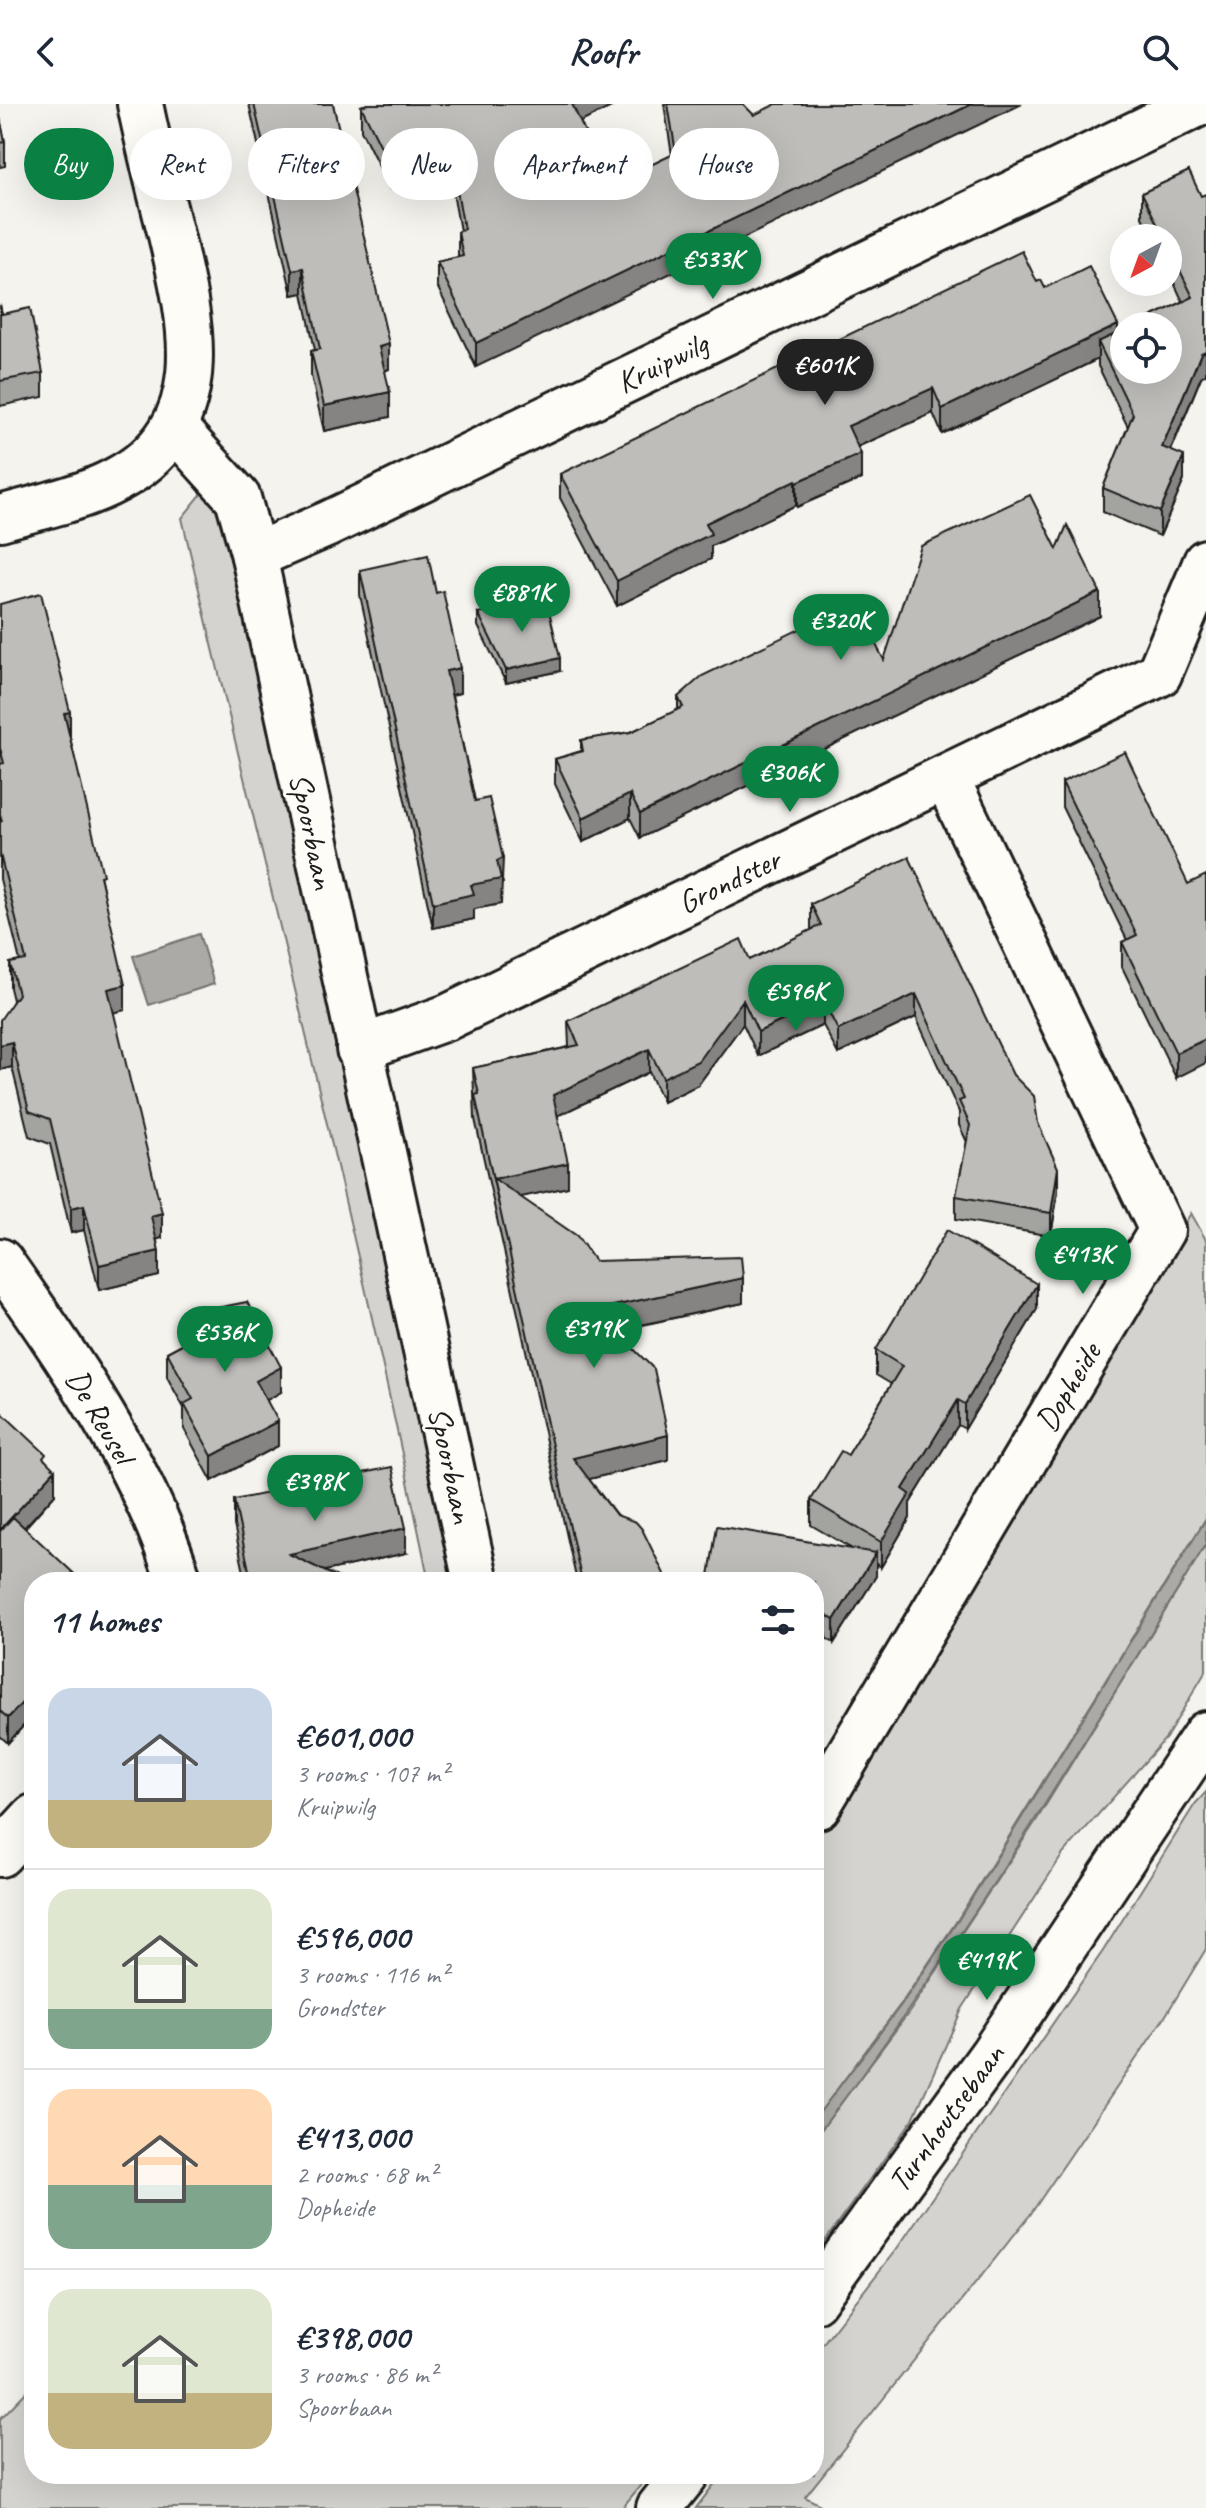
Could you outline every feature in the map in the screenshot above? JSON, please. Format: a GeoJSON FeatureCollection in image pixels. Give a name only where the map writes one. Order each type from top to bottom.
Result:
{"type":"FeatureCollection","features":[{"type":"Feature","properties":{"kind":"street"},"geometry":{"type":"LineString","coordinates":[[0,518],[76,496],[117,480],[152,454],[174,427],[189,382],[192,345],[186,300],[140,104]]}},
{"type":"Feature","properties":{"kind":"street","name":"Kruipwilg"},"geometry":{"type":"LineString","coordinates":[[254,556],[328,524],[1198,104]]}},
{"type":"Feature","properties":{"kind":"street","name":"Spoorbaan"},"geometry":{"type":"LineString","coordinates":[[174,427],[238,498],[254,556],[474,1572]]}},
{"type":"Feature","properties":{"kind":"street","name":"Grondster"},"geometry":{"type":"LineString","coordinates":[[359,1049],[448,1017],[1159,674],[1206,562]]}},
{"type":"Feature","properties":{"kind":"street","name":"Dopheide"},"geometry":{"type":"LineString","coordinates":[[824,1796],[1162,1230],[946,777]]}},
{"type":"Feature","properties":{"kind":"street","name":"De Reusel"},"geometry":{"type":"LineString","coordinates":[[0,1261],[84,1384],[147,1500],[176,1572]]}},
{"type":"Feature","properties":{"kind":"street","name":"Turnhoutsebaan"},"geometry":{"type":"LineString","coordinates":[[824,2286],[992,2055],[1206,1734]]}},
{"type":"Feature","properties":{"kind":"street"},"geometry":{"type":"LineString","coordinates":[[0,1854],[24,1828]]}},
{"type":"Feature","properties":{"kind":"street"},"geometry":{"type":"LineString","coordinates":[[659,2508],[678,2484]]}},
{"type":"Feature","properties":{"kind":"shaded area"},"geometry":{"type":"Polygon","coordinates":[[[207,487],[220,503],[455,1572],[427,1572],[341,1182],[182,518],[207,487]]]}},
{"type":"Feature","properties":{"kind":"shaded area"},"geometry":{"type":"Polygon","coordinates":[[[199,934],[214,984],[149,1005],[133,956],[199,934]]]}},
{"type":"Feature","properties":{"kind":"shaded area"},"geometry":{"type":"Polygon","coordinates":[[[1191,1213],[1206,1240],[1206,1518],[958,1919],[903,2001],[824,2107],[826,1824],[1191,1213]]]}},
{"type":"Feature","properties":{"kind":"shaded area"},"geometry":{"type":"Polygon","coordinates":[[[1206,1519],[1206,1544],[1066,1771],[919,1995],[824,2125],[824,2107],[904,2001],[959,1919],[1206,1519]]]}},
{"type":"Feature","properties":{"kind":"shaded area"},"geometry":{"type":"Polygon","coordinates":[[[1206,1544],[1206,1671],[1166,1738],[1063,1854],[962,2009],[913,2119],[824,2242],[824,2126],[910,2011],[1036,1821],[1206,1544]]]}},
{"type":"Feature","properties":{"kind":"shaded area"},"geometry":{"type":"Polygon","coordinates":[[[1206,1792],[1206,1949],[1166,2015],[1030,2215],[824,2473],[824,2342],[898,2247],[1103,1951],[1195,1804],[1206,1792]]]}},
{"type":"Feature","properties":{"kind":"shaded area"},"geometry":{"type":"Polygon","coordinates":[[[24,2394],[24,2484],[642,2484],[622,2508],[0,2508],[0,2419],[24,2394]]]}},
{"type":"Feature","properties":{"kind":"shaded area"},"geometry":{"type":"Polygon","coordinates":[[[714,2484],[815,2484],[805,2497],[826,2508],[696,2508],[714,2484]]]}},
{"type":"Feature","properties":{"kind":"building"},"geometry":{"type":"Polygon","coordinates":[[[254,104],[333,104],[339,128],[259,128],[254,104]]]}},
{"type":"Feature","properties":{"kind":"building"},"geometry":{"type":"Polygon","coordinates":[[[572,104],[583,128],[494,128],[494,200],[653,200],[653,164],[669,156],[669,200],[773,200],[476,343],[437,262],[463,256],[458,232],[464,229],[459,200],[478,200],[478,128],[381,128],[381,147],[361,106],[572,104]]]}},
{"type":"Feature","properties":{"kind":"building"},"geometry":{"type":"Polygon","coordinates":[[[668,104],[743,104],[754,115],[776,104],[972,104],[779,197],[779,128],[672,128],[668,104]]]}},
{"type":"Feature","properties":{"kind":"building"},"geometry":{"type":"Polygon","coordinates":[[[0,118],[5,142],[0,143],[0,118]]]}},
{"type":"Feature","properties":{"kind":"building"},"geometry":{"type":"Polygon","coordinates":[[[1189,171],[1201,196],[1206,194],[1206,351],[1201,353],[1162,447],[1184,456],[1160,512],[1103,488],[1133,414],[1118,384],[1182,384],[1182,312],[1161,312],[1193,297],[1182,275],[1182,224],[1157,224],[1142,193],[1189,171]]]}},
{"type":"Feature","properties":{"kind":"building"},"geometry":{"type":"Polygon","coordinates":[[[276,200],[355,200],[389,344],[379,347],[390,392],[324,406],[311,351],[320,349],[303,268],[292,270],[276,200]]]}},
{"type":"Feature","properties":{"kind":"building"},"geometry":{"type":"Polygon","coordinates":[[[1022,251],[1037,282],[1041,280],[1045,288],[1089,266],[1112,312],[1110,329],[942,409],[933,388],[848,426],[861,454],[796,480],[706,523],[711,534],[617,581],[560,474],[1022,251]]]}},
{"type":"Feature","properties":{"kind":"building"},"geometry":{"type":"Polygon","coordinates":[[[0,305],[2,314],[30,308],[43,373],[0,381],[0,305]]]}},
{"type":"Feature","properties":{"kind":"building"},"geometry":{"type":"Polygon","coordinates":[[[1110,336],[1110,367],[1098,342],[1110,336]]]}},
{"type":"Feature","properties":{"kind":"building"},"geometry":{"type":"Polygon","coordinates":[[[1030,495],[1057,549],[1067,525],[1100,592],[640,814],[630,794],[583,818],[555,759],[583,751],[581,740],[631,732],[683,707],[678,697],[702,676],[854,603],[884,660],[921,546],[1030,495]]]}},
{"type":"Feature","properties":{"kind":"building"},"geometry":{"type":"Polygon","coordinates":[[[428,555],[436,593],[443,591],[460,668],[446,671],[475,801],[489,798],[503,858],[497,861],[501,879],[471,885],[474,894],[433,903],[360,570],[428,555]]]}},
{"type":"Feature","properties":{"kind":"building"},"geometry":{"type":"Polygon","coordinates":[[[41,593],[70,712],[64,713],[103,875],[100,876],[125,985],[108,989],[162,1213],[151,1216],[159,1251],[99,1265],[84,1205],[71,1208],[50,1119],[29,1111],[12,1042],[0,1045],[0,1020],[18,994],[10,963],[26,960],[0,854],[0,764],[4,763],[0,748],[0,604],[41,593]]]}},
{"type":"Feature","properties":{"kind":"building"},"geometry":{"type":"Polygon","coordinates":[[[546,598],[560,658],[506,670],[478,613],[546,598]]]}},
{"type":"Feature","properties":{"kind":"building"},"geometry":{"type":"Polygon","coordinates":[[[1125,752],[1188,884],[1206,875],[1206,1039],[1176,1053],[1122,942],[1137,935],[1062,782],[1125,752]]]}},
{"type":"Feature","properties":{"kind":"building"},"geometry":{"type":"Polygon","coordinates":[[[909,857],[1013,1075],[1034,1096],[1038,1123],[1058,1168],[1051,1213],[956,1196],[970,1125],[959,1101],[964,1099],[916,994],[838,1030],[823,1001],[758,1032],[743,1000],[698,1061],[663,1078],[649,1049],[553,1095],[568,1163],[493,1179],[475,1095],[479,1094],[473,1068],[579,1045],[568,1021],[741,939],[750,960],[821,925],[811,904],[909,857]]]}},
{"type":"Feature","properties":{"kind":"building"},"geometry":{"type":"Polygon","coordinates":[[[493,1178],[577,1236],[595,1261],[741,1257],[743,1278],[594,1310],[654,1369],[668,1435],[573,1458],[616,1515],[636,1522],[642,1529],[663,1572],[580,1572],[493,1178]]]}},
{"type":"Feature","properties":{"kind":"building"},"geometry":{"type":"Polygon","coordinates":[[[947,1230],[1037,1284],[965,1404],[958,1400],[903,1489],[910,1494],[881,1542],[811,1500],[841,1451],[848,1455],[902,1366],[876,1350],[947,1230]]]}},
{"type":"Feature","properties":{"kind":"building"},"geometry":{"type":"Polygon","coordinates":[[[247,1302],[281,1367],[256,1381],[278,1421],[212,1456],[184,1404],[193,1399],[167,1352],[186,1342],[181,1315],[247,1302]]]}},
{"type":"Feature","properties":{"kind":"building"},"geometry":{"type":"Polygon","coordinates":[[[0,1411],[46,1454],[43,1458],[55,1470],[0,1530],[0,1411]]]}},
{"type":"Feature","properties":{"kind":"building"},"geometry":{"type":"Polygon","coordinates":[[[392,1467],[406,1528],[289,1554],[326,1572],[249,1572],[234,1500],[392,1467]]]}},
{"type":"Feature","properties":{"kind":"building"},"geometry":{"type":"Polygon","coordinates":[[[13,1517],[72,1572],[24,1572],[24,1701],[8,1718],[0,1711],[0,1531],[13,1517]]]}},
{"type":"Feature","properties":{"kind":"building"},"geometry":{"type":"Polygon","coordinates":[[[717,1526],[876,1553],[834,1620],[826,1615],[824,1618],[824,1572],[710,1572],[717,1526]]]}}]}
